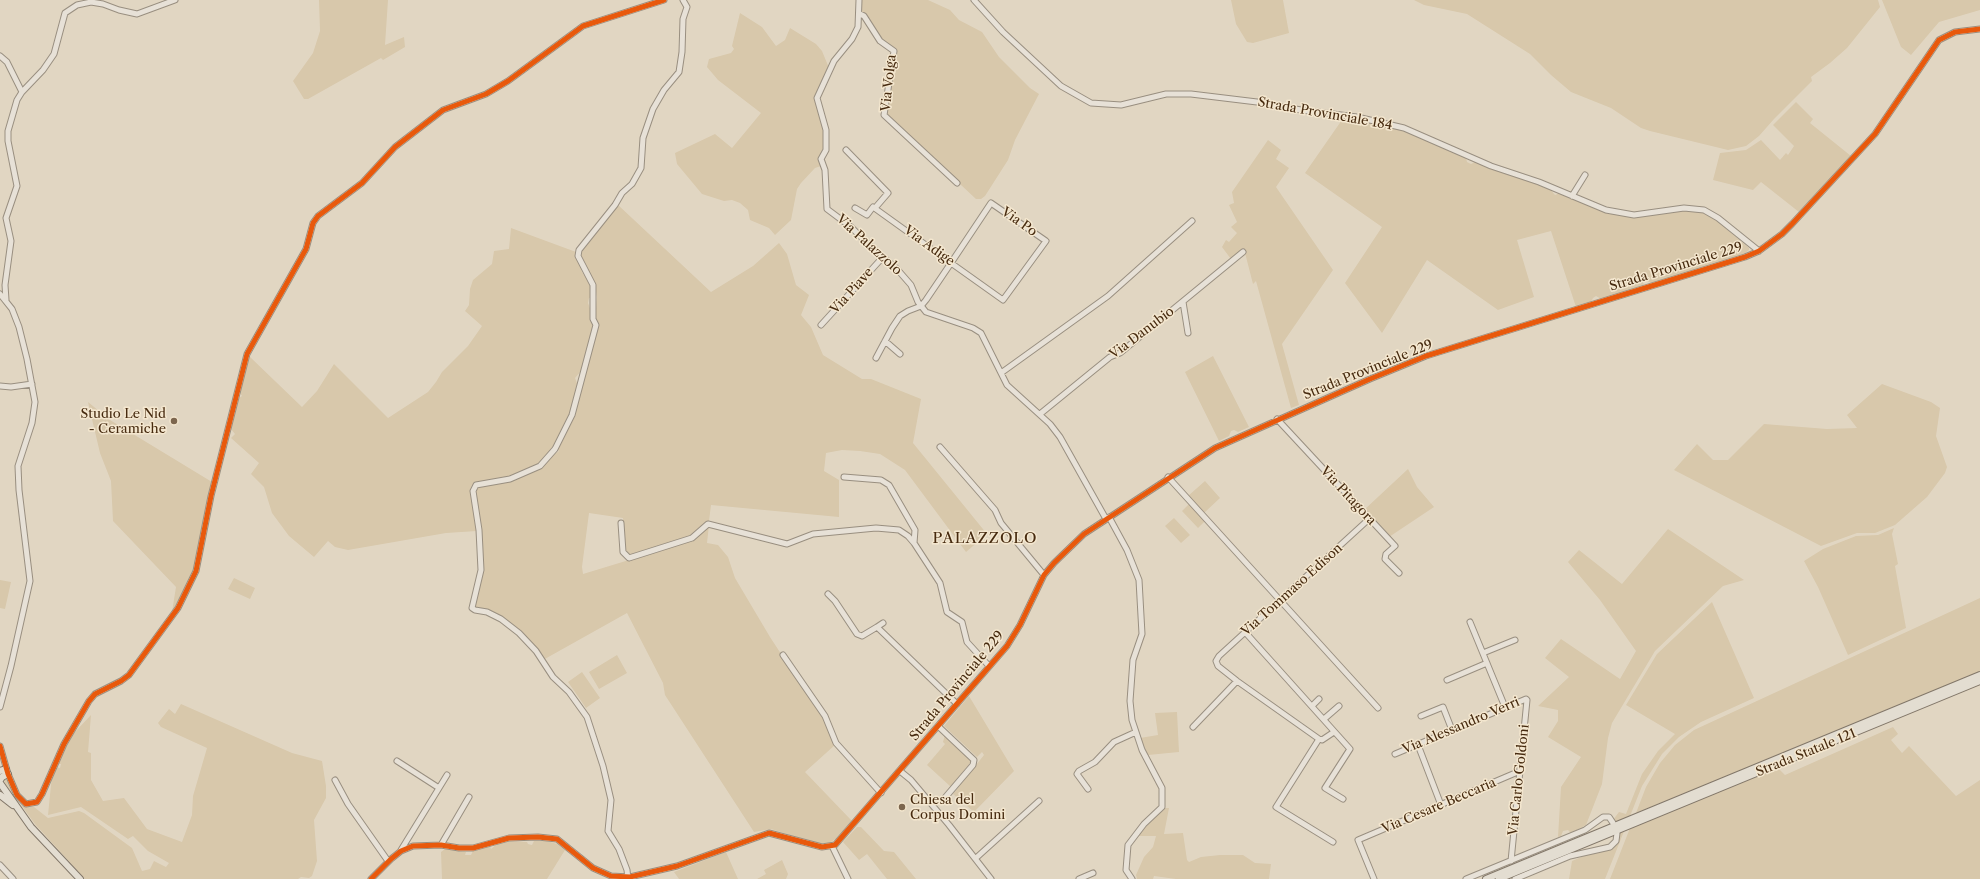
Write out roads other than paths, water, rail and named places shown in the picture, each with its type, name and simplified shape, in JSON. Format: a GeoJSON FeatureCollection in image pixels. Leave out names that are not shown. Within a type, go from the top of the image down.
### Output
{"type":"FeatureCollection","features":[{"type":"Feature","properties":{"kind":"main road","name":"Strada Statale 121"},"geometry":{"type":"LineString","coordinates":[[1621,826],[1635,817],[1980,675]]}},
{"type":"Feature","properties":{"kind":"main road","name":"Strada Statale 121"},"geometry":{"type":"LineString","coordinates":[[1621,826],[1632,825],[1980,681]]}},
{"type":"Feature","properties":{"kind":"main road"},"geometry":{"type":"LineString","coordinates":[[5,772],[0,782],[22,814],[44,841],[80,879]]}},
{"type":"Feature","properties":{"kind":"main road"},"geometry":{"type":"LineString","coordinates":[[0,795],[22,814]]}},
{"type":"Feature","properties":{"kind":"main road"},"geometry":{"type":"LineString","coordinates":[[1486,879],[1621,826]]}},
{"type":"Feature","properties":{"kind":"main road"},"geometry":{"type":"LineString","coordinates":[[1499,879],[1621,826]]}},
{"type":"Feature","properties":{"kind":"street"},"geometry":{"type":"LineString","coordinates":[[6,300],[5,285],[11,241],[6,218],[17,186],[7,136],[15,106],[22,92],[50,61],[56,46],[63,18],[71,7],[83,3],[98,3],[137,14],[175,0]]}},
{"type":"Feature","properties":{"kind":"street"},"geometry":{"type":"LineString","coordinates":[[0,746],[5,772],[20,800],[30,804],[37,802],[64,744],[89,701],[95,694],[121,681],[128,675],[178,608],[196,570],[212,496],[247,354],[306,249],[315,220],[326,209],[346,196],[368,178],[395,147],[444,110],[486,94],[508,81],[583,26],[664,0]]}},
{"type":"Feature","properties":{"kind":"street"},"geometry":{"type":"LineString","coordinates":[[628,878],[627,870],[619,849],[608,831],[612,800],[590,723],[584,711],[569,692],[553,677],[536,651],[519,633],[501,619],[486,612],[472,608],[481,570],[479,530],[473,490],[476,486],[510,478],[540,466],[553,452],[572,415],[596,325],[593,319],[593,285],[578,256],[578,250],[616,205],[622,193],[632,184],[641,168],[643,138],[653,109],[664,90],[679,72],[682,52],[683,19],[687,7],[683,0]]}},
{"type":"Feature","properties":{"kind":"street","name":"Via Palazzolo"},"geometry":{"type":"LineString","coordinates":[[859,0],[860,14],[858,27],[852,39],[834,61],[817,98],[826,130],[826,150],[821,162],[825,170],[828,211],[835,214],[851,227],[907,279],[921,306]]}},
{"type":"Feature","properties":{"kind":"street","name":"Strada Provinciale 184"},"geometry":{"type":"LineString","coordinates":[[974,0],[1003,32],[1061,86],[1091,103],[1121,105],[1166,94],[1190,94],[1257,102],[1301,110],[1357,117],[1404,128],[1491,166],[1538,182],[1606,210],[1634,215],[1684,208],[1704,210],[1718,218],[1759,252]]}},
{"type":"Feature","properties":{"kind":"street","name":"Via Volga"},"geometry":{"type":"LineString","coordinates":[[860,14],[864,16],[880,41],[894,51],[884,115],[957,182]]}},
{"type":"Feature","properties":{"kind":"street","name":"Strada Provinciale 229"},"geometry":{"type":"LineString","coordinates":[[832,846],[839,841],[900,771],[1013,636],[1044,575],[1078,540],[1108,518],[1168,477],[1215,448],[1277,419],[1426,356],[1759,252],[1792,224],[1875,134],[1939,40],[1955,32],[1980,29]]}},
{"type":"Feature","properties":{"kind":"street"},"geometry":{"type":"LineString","coordinates":[[0,56],[7,62],[22,92]]}},
{"type":"Feature","properties":{"kind":"street"},"geometry":{"type":"LineString","coordinates":[[846,150],[888,193],[867,215],[855,208]]}},
{"type":"Feature","properties":{"kind":"street"},"geometry":{"type":"LineString","coordinates":[[1572,196],[1585,175]]}},
{"type":"Feature","properties":{"kind":"street","name":"Via Po"},"geometry":{"type":"LineString","coordinates":[[951,263],[991,202],[1046,241],[1003,300]]}},
{"type":"Feature","properties":{"kind":"street","name":"Via Adige"},"geometry":{"type":"LineString","coordinates":[[875,208],[1003,300]]}},
{"type":"Feature","properties":{"kind":"street"},"geometry":{"type":"LineString","coordinates":[[1001,373],[1108,296],[1192,221]]}},
{"type":"Feature","properties":{"kind":"street","name":"Via Danubio"},"geometry":{"type":"LineString","coordinates":[[1040,414],[1110,357],[1120,353],[1243,252]]}},
{"type":"Feature","properties":{"kind":"street","name":"Via Piave"},"geometry":{"type":"LineString","coordinates":[[821,325],[883,257]]}},
{"type":"Feature","properties":{"kind":"street"},"geometry":{"type":"LineString","coordinates":[[876,358],[900,316],[921,306],[951,263]]}},
{"type":"Feature","properties":{"kind":"street"},"geometry":{"type":"LineString","coordinates":[[0,294],[6,300],[16,318],[19,327],[32,384],[34,410],[18,466],[19,490],[30,581],[10,674],[0,707]]}},
{"type":"Feature","properties":{"kind":"street"},"geometry":{"type":"LineString","coordinates":[[1182,302],[1188,333]]}},
{"type":"Feature","properties":{"kind":"street"},"geometry":{"type":"LineString","coordinates":[[921,306],[930,314],[973,328],[981,333],[1010,390],[1040,414],[1050,424],[1060,438],[1127,550],[1139,580],[1142,634],[1133,660],[1130,700],[1132,720],[1142,750],[1160,784],[1163,803],[1160,809],[1144,824],[1128,845],[1126,870],[1132,879]]}},
{"type":"Feature","properties":{"kind":"street"},"geometry":{"type":"LineString","coordinates":[[885,341],[900,354]]}},
{"type":"Feature","properties":{"kind":"street"},"geometry":{"type":"LineString","coordinates":[[0,386],[11,387],[32,384]]}},
{"type":"Feature","properties":{"kind":"street","name":"Via Pitagora"},"geometry":{"type":"LineString","coordinates":[[1277,419],[1395,546],[1386,554],[1385,559],[1399,573]]}},
{"type":"Feature","properties":{"kind":"street"},"geometry":{"type":"LineString","coordinates":[[940,447],[995,510],[1001,523],[1044,575]]}},
{"type":"Feature","properties":{"kind":"street"},"geometry":{"type":"LineString","coordinates":[[844,477],[881,480],[886,483],[915,530],[914,543]]}},
{"type":"Feature","properties":{"kind":"street"},"geometry":{"type":"LineString","coordinates":[[1168,477],[1378,708]]}},
{"type":"Feature","properties":{"kind":"street","name":"Via Tommaso Edison"},"geometry":{"type":"LineString","coordinates":[[1237,681],[1218,666],[1216,661],[1369,519]]}},
{"type":"Feature","properties":{"kind":"street"},"geometry":{"type":"LineString","coordinates":[[621,523],[623,552],[629,558],[692,538],[708,524],[787,544],[812,534],[876,528],[900,530],[914,543],[940,583],[947,612],[962,622],[967,642],[989,666]]}},
{"type":"Feature","properties":{"kind":"street"},"geometry":{"type":"LineString","coordinates":[[828,594],[859,636],[862,636],[877,628],[883,623]]}},
{"type":"Feature","properties":{"kind":"street"},"geometry":{"type":"LineString","coordinates":[[1470,622],[1505,707]]}},
{"type":"Feature","properties":{"kind":"street"},"geometry":{"type":"LineString","coordinates":[[877,628],[957,704]]}},
{"type":"Feature","properties":{"kind":"street"},"geometry":{"type":"LineString","coordinates":[[1246,632],[1350,749],[1325,788],[1343,799]]}},
{"type":"Feature","properties":{"kind":"street"},"geometry":{"type":"LineString","coordinates":[[1483,653],[1515,640]]}},
{"type":"Feature","properties":{"kind":"street"},"geometry":{"type":"LineString","coordinates":[[783,655],[825,716],[836,743],[881,793]]}},
{"type":"Feature","properties":{"kind":"street"},"geometry":{"type":"LineString","coordinates":[[1447,680],[1487,663]]}},
{"type":"Feature","properties":{"kind":"street"},"geometry":{"type":"LineString","coordinates":[[1193,727],[1237,681],[1319,739],[1322,740],[1334,732]]}},
{"type":"Feature","properties":{"kind":"street"},"geometry":{"type":"LineString","coordinates":[[1312,706],[1319,699]]}},
{"type":"Feature","properties":{"kind":"street","name":"Via Alessandro Verri"},"geometry":{"type":"LineString","coordinates":[[1395,754],[1505,707],[1526,699],[1527,700]]}},
{"type":"Feature","properties":{"kind":"street","name":"Via Carlo Goldoni"},"geometry":{"type":"LineString","coordinates":[[1511,861],[1527,700]]}},
{"type":"Feature","properties":{"kind":"street"},"geometry":{"type":"LineString","coordinates":[[1324,719],[1339,706]]}},
{"type":"Feature","properties":{"kind":"street"},"geometry":{"type":"LineString","coordinates":[[1421,716],[1443,707],[1452,730]]}},
{"type":"Feature","properties":{"kind":"street"},"geometry":{"type":"LineString","coordinates":[[938,726],[974,760],[973,765],[943,800]]}},
{"type":"Feature","properties":{"kind":"street"},"geometry":{"type":"LineString","coordinates":[[1088,789],[1077,774],[1079,771],[1095,762],[1114,742],[1136,732]]}},
{"type":"Feature","properties":{"kind":"street"},"geometry":{"type":"LineString","coordinates":[[1319,739],[1276,807],[1333,842]]}},
{"type":"Feature","properties":{"kind":"street"},"geometry":{"type":"LineString","coordinates":[[1418,744],[1441,804]]}},
{"type":"Feature","properties":{"kind":"street"},"geometry":{"type":"LineString","coordinates":[[397,762],[439,788]]}},
{"type":"Feature","properties":{"kind":"street"},"geometry":{"type":"LineString","coordinates":[[900,771],[911,780],[976,858],[991,879]]}},
{"type":"Feature","properties":{"kind":"street","name":"Via Cesare Beccaria"},"geometry":{"type":"LineString","coordinates":[[1374,879],[1358,840],[1520,771]]}},
{"type":"Feature","properties":{"kind":"street"},"geometry":{"type":"LineString","coordinates":[[401,851],[447,775]]}},
{"type":"Feature","properties":{"kind":"street"},"geometry":{"type":"LineString","coordinates":[[335,780],[348,804],[388,861]]}},
{"type":"Feature","properties":{"kind":"street"},"geometry":{"type":"LineString","coordinates":[[441,845],[469,797]]}},
{"type":"Feature","properties":{"kind":"street"},"geometry":{"type":"LineString","coordinates":[[976,858],[1039,802]]}},
{"type":"Feature","properties":{"kind":"street"},"geometry":{"type":"LineString","coordinates":[[1466,879],[1585,830],[1603,817],[1610,817],[1613,823]]}},
{"type":"Feature","properties":{"kind":"street"},"geometry":{"type":"LineString","coordinates":[[371,879],[388,861],[401,851],[413,846],[441,845],[466,848],[503,838],[553,838],[561,841],[593,868],[611,876],[628,878],[654,873],[677,866],[769,833],[776,833],[815,845],[832,846],[848,879]]}},
{"type":"Feature","properties":{"kind":"street"},"geometry":{"type":"LineString","coordinates":[[1516,879],[1570,856],[1610,847],[1616,841],[1617,833]]}},
{"type":"Feature","properties":{"kind":"street"},"geometry":{"type":"LineString","coordinates":[[0,865],[13,879]]}},
{"type":"Feature","properties":{"kind":"street"},"geometry":{"type":"LineString","coordinates":[[1079,879],[1093,873]]}},
{"type":"Feature","properties":{"kind":"place","name":"Studio Le Nid - Ceramiche"},"geometry":{"type":"Point","coordinates":[174,421]}},
{"type":"Feature","properties":{"kind":"place","name":"Chiesa del Corpus Domini"},"geometry":{"type":"Point","coordinates":[902,807]}},
{"type":"Feature","properties":{"kind":"district","name":"PALAZZOLO"},"geometry":{"type":"Point","coordinates":[985,539]}}]}
